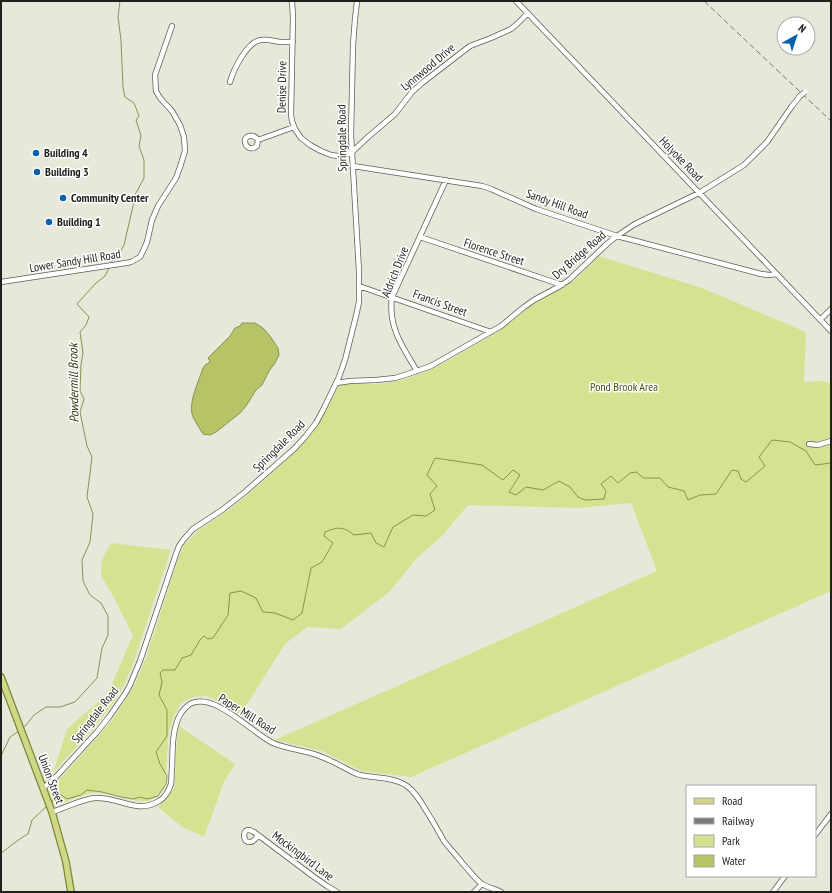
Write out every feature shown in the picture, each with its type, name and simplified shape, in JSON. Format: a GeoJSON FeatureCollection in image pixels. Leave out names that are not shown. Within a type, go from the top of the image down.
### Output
{"type":"FeatureCollection","features":[{"type":"Feature","properties":{"kind":"main road","name":"Union Street"},"geometry":{"type":"LineString","coordinates":[[1,676],[52,812],[64,855],[72,892]]}},
{"type":"Feature","properties":{"kind":"street","name":"Denise Drive"},"geometry":{"type":"LineString","coordinates":[[292,1],[293,42],[291,115],[294,127],[306,143],[321,151],[338,156],[352,152]]}},
{"type":"Feature","properties":{"kind":"street","name":"Springdale Road"},"geometry":{"type":"LineString","coordinates":[[43,788],[97,732],[112,714],[128,690],[140,661],[176,554],[184,539],[197,526],[222,510],[245,492],[306,437],[316,422],[336,383],[345,360],[359,302],[360,271],[351,135],[353,45],[357,1]]}},
{"type":"Feature","properties":{"kind":"street","name":"Holyoke Road"},"geometry":{"type":"LineString","coordinates":[[516,1],[831,331]]}},
{"type":"Feature","properties":{"kind":"street","name":"Lynnwood Drive"},"geometry":{"type":"LineString","coordinates":[[352,152],[395,114],[410,94],[422,83],[470,46],[511,29],[528,13]]}},
{"type":"Feature","properties":{"kind":"street","name":"Lower Sandy Hill Road"},"geometry":{"type":"LineString","coordinates":[[1,282],[126,263],[140,257],[147,242],[152,220],[158,206],[176,178],[185,150],[184,137],[180,125],[172,111],[160,98],[156,91],[155,75],[172,26]]}},
{"type":"Feature","properties":{"kind":"street"},"geometry":{"type":"LineString","coordinates":[[230,82],[240,59],[253,43],[262,40],[293,42]]}},
{"type":"Feature","properties":{"kind":"street","name":"Dry Bridge Road"},"geometry":{"type":"LineString","coordinates":[[336,383],[350,380],[395,378],[417,371],[431,366],[501,326],[534,300],[562,285],[608,242],[635,224],[699,193],[747,163],[771,137],[792,106],[805,92]]}},
{"type":"Feature","properties":{"kind":"street"},"geometry":{"type":"LineString","coordinates":[[258,140],[294,127]]}},
{"type":"Feature","properties":{"kind":"street","name":"Sandy Hill Road"},"geometry":{"type":"LineString","coordinates":[[353,166],[482,186],[536,209],[617,236],[761,274],[776,274]]}},
{"type":"Feature","properties":{"kind":"street","name":"Aldrich Drive"},"geometry":{"type":"LineString","coordinates":[[417,371],[405,352],[395,329],[392,316],[392,297],[446,180]]}},
{"type":"Feature","properties":{"kind":"street","name":"Florence Street"},"geometry":{"type":"LineString","coordinates":[[420,237],[562,285]]}},
{"type":"Feature","properties":{"kind":"street","name":"Francis Street"},"geometry":{"type":"LineString","coordinates":[[359,286],[491,332]]}},
{"type":"Feature","properties":{"kind":"street"},"geometry":{"type":"LineString","coordinates":[[820,320],[831,309]]}},
{"type":"Feature","properties":{"kind":"street"},"geometry":{"type":"LineString","coordinates":[[809,444],[818,445],[831,441]]}},
{"type":"Feature","properties":{"kind":"street","name":"Paper Mill Road"},"geometry":{"type":"LineString","coordinates":[[52,812],[96,798],[108,799],[139,807],[150,806],[161,800],[168,792],[171,783],[173,740],[178,718],[184,709],[191,704],[198,701],[207,702],[214,704],[234,716],[256,733],[273,743],[315,754],[360,775],[396,781],[406,785],[418,798],[444,841],[472,874],[482,884],[501,892]]}},
{"type":"Feature","properties":{"kind":"street"},"geometry":{"type":"LineString","coordinates":[[816,834],[831,814]]}},
{"type":"Feature","properties":{"kind":"street","name":"Mockingbird Lane"},"geometry":{"type":"LineString","coordinates":[[258,835],[319,881],[337,892]]}},
{"type":"Feature","properties":{"kind":"street"},"geometry":{"type":"LineString","coordinates":[[773,892],[784,877]]}},
{"type":"Feature","properties":{"kind":"street"},"geometry":{"type":"LineString","coordinates":[[474,892],[482,884]]}},
{"type":"Feature","properties":{"kind":"green space","name":"Pond Brook Area"},"geometry":{"type":"Polygon","coordinates":[[[599,256],[702,288],[806,332],[804,382],[822,381],[831,383],[831,591],[411,777],[361,771],[322,751],[275,740],[657,571],[631,503],[578,508],[468,505],[442,536],[417,558],[389,592],[341,629],[307,627],[285,644],[240,715],[228,706],[206,696],[193,697],[181,703],[174,716],[169,731],[165,784],[157,796],[148,801],[139,801],[112,794],[95,793],[79,796],[55,806],[49,791],[110,723],[135,684],[146,658],[179,556],[184,545],[199,530],[245,497],[280,466],[309,437],[323,416],[340,384],[377,384],[394,382],[435,368],[496,333],[529,307],[574,281],[599,256]]]}},
{"type":"Feature","properties":{"kind":"green space"},"geometry":{"type":"Polygon","coordinates":[[[111,543],[171,550],[132,667],[122,688],[101,719],[53,773],[67,729],[108,693],[133,635],[101,576],[102,560],[111,543]]]}},
{"type":"Feature","properties":{"kind":"green space"},"geometry":{"type":"Polygon","coordinates":[[[179,726],[235,764],[224,782],[204,837],[182,827],[158,807],[167,799],[174,788],[179,726]]]}},
{"type":"Feature","properties":{"kind":"water"},"geometry":{"type":"Polygon","coordinates":[[[242,323],[255,323],[263,328],[278,348],[279,355],[262,385],[256,390],[240,413],[216,432],[210,435],[203,434],[195,422],[191,409],[197,385],[203,368],[210,361],[208,358],[230,336],[235,328],[240,326],[242,323]]]}},
{"type":"Feature","properties":{"kind":"waterway","name":"Powdermill Brook"},"geometry":{"type":"LineString","coordinates":[[111,263],[119,254],[124,245],[136,193],[144,178],[144,160],[139,146],[141,136],[136,120],[139,116],[134,103],[125,97],[123,88],[121,40],[118,17],[120,1]]}},
{"type":"Feature","properties":{"kind":"waterway","name":"Powdermill Brook"},"geometry":{"type":"LineString","coordinates":[[23,728],[34,715],[46,707],[60,707],[75,702],[97,678],[102,648],[108,635],[108,616],[101,603],[90,595],[83,581],[82,560],[90,542],[93,514],[87,497],[92,457],[87,446],[80,412],[84,399],[80,391],[83,353],[80,332],[86,325],[89,317],[77,304],[96,283],[105,276],[109,268]]}},
{"type":"Feature","properties":{"kind":"waterway"},"geometry":{"type":"LineString","coordinates":[[51,803],[56,795],[60,794],[67,799],[81,795],[87,790],[133,799],[140,797],[147,799],[158,796],[166,784],[167,776],[160,764],[156,752],[167,736],[167,710],[159,695],[162,682],[160,673],[163,670],[175,670],[182,658],[191,655],[204,636],[208,639],[213,638],[228,615],[230,593],[241,591],[256,598],[263,612],[275,613],[293,620],[302,613],[311,568],[322,562],[333,543],[324,536],[325,532],[340,528],[347,530],[354,535],[371,533],[376,543],[384,547],[393,527],[413,515],[426,516],[435,510],[430,494],[437,486],[427,475],[435,458],[482,465],[503,480],[513,470],[520,475],[509,492],[516,495],[526,487],[543,490],[559,481],[570,487],[578,497],[585,500],[604,499],[606,491],[601,484],[611,476],[618,483],[630,473],[636,472],[644,478],[660,478],[668,487],[684,491],[688,500],[700,495],[716,494],[732,470],[738,471],[741,479],[746,482],[765,466],[759,457],[772,440],[790,442],[806,451],[815,465],[831,463]]}},
{"type":"Feature","properties":{"kind":"waterway","name":"Powdermill Brook"},"geometry":{"type":"LineString","coordinates":[[1,756],[10,737],[19,731]]}},
{"type":"Feature","properties":{"kind":"waterway"},"geometry":{"type":"LineString","coordinates":[[1,853],[28,834],[32,820],[47,806]]}},
{"type":"Feature","properties":{"kind":"railway"},"geometry":{"type":"LineString","coordinates":[[704,1],[831,121]]}},
{"type":"Feature","properties":{"kind":"place","name":"Building 4"},"geometry":{"type":"Point","coordinates":[36,153]}},
{"type":"Feature","properties":{"kind":"place","name":"Building 3"},"geometry":{"type":"Point","coordinates":[37,172]}},
{"type":"Feature","properties":{"kind":"place","name":"Community Center"},"geometry":{"type":"Point","coordinates":[63,198]}},
{"type":"Feature","properties":{"kind":"place","name":"Building 1"},"geometry":{"type":"Point","coordinates":[49,222]}}]}
